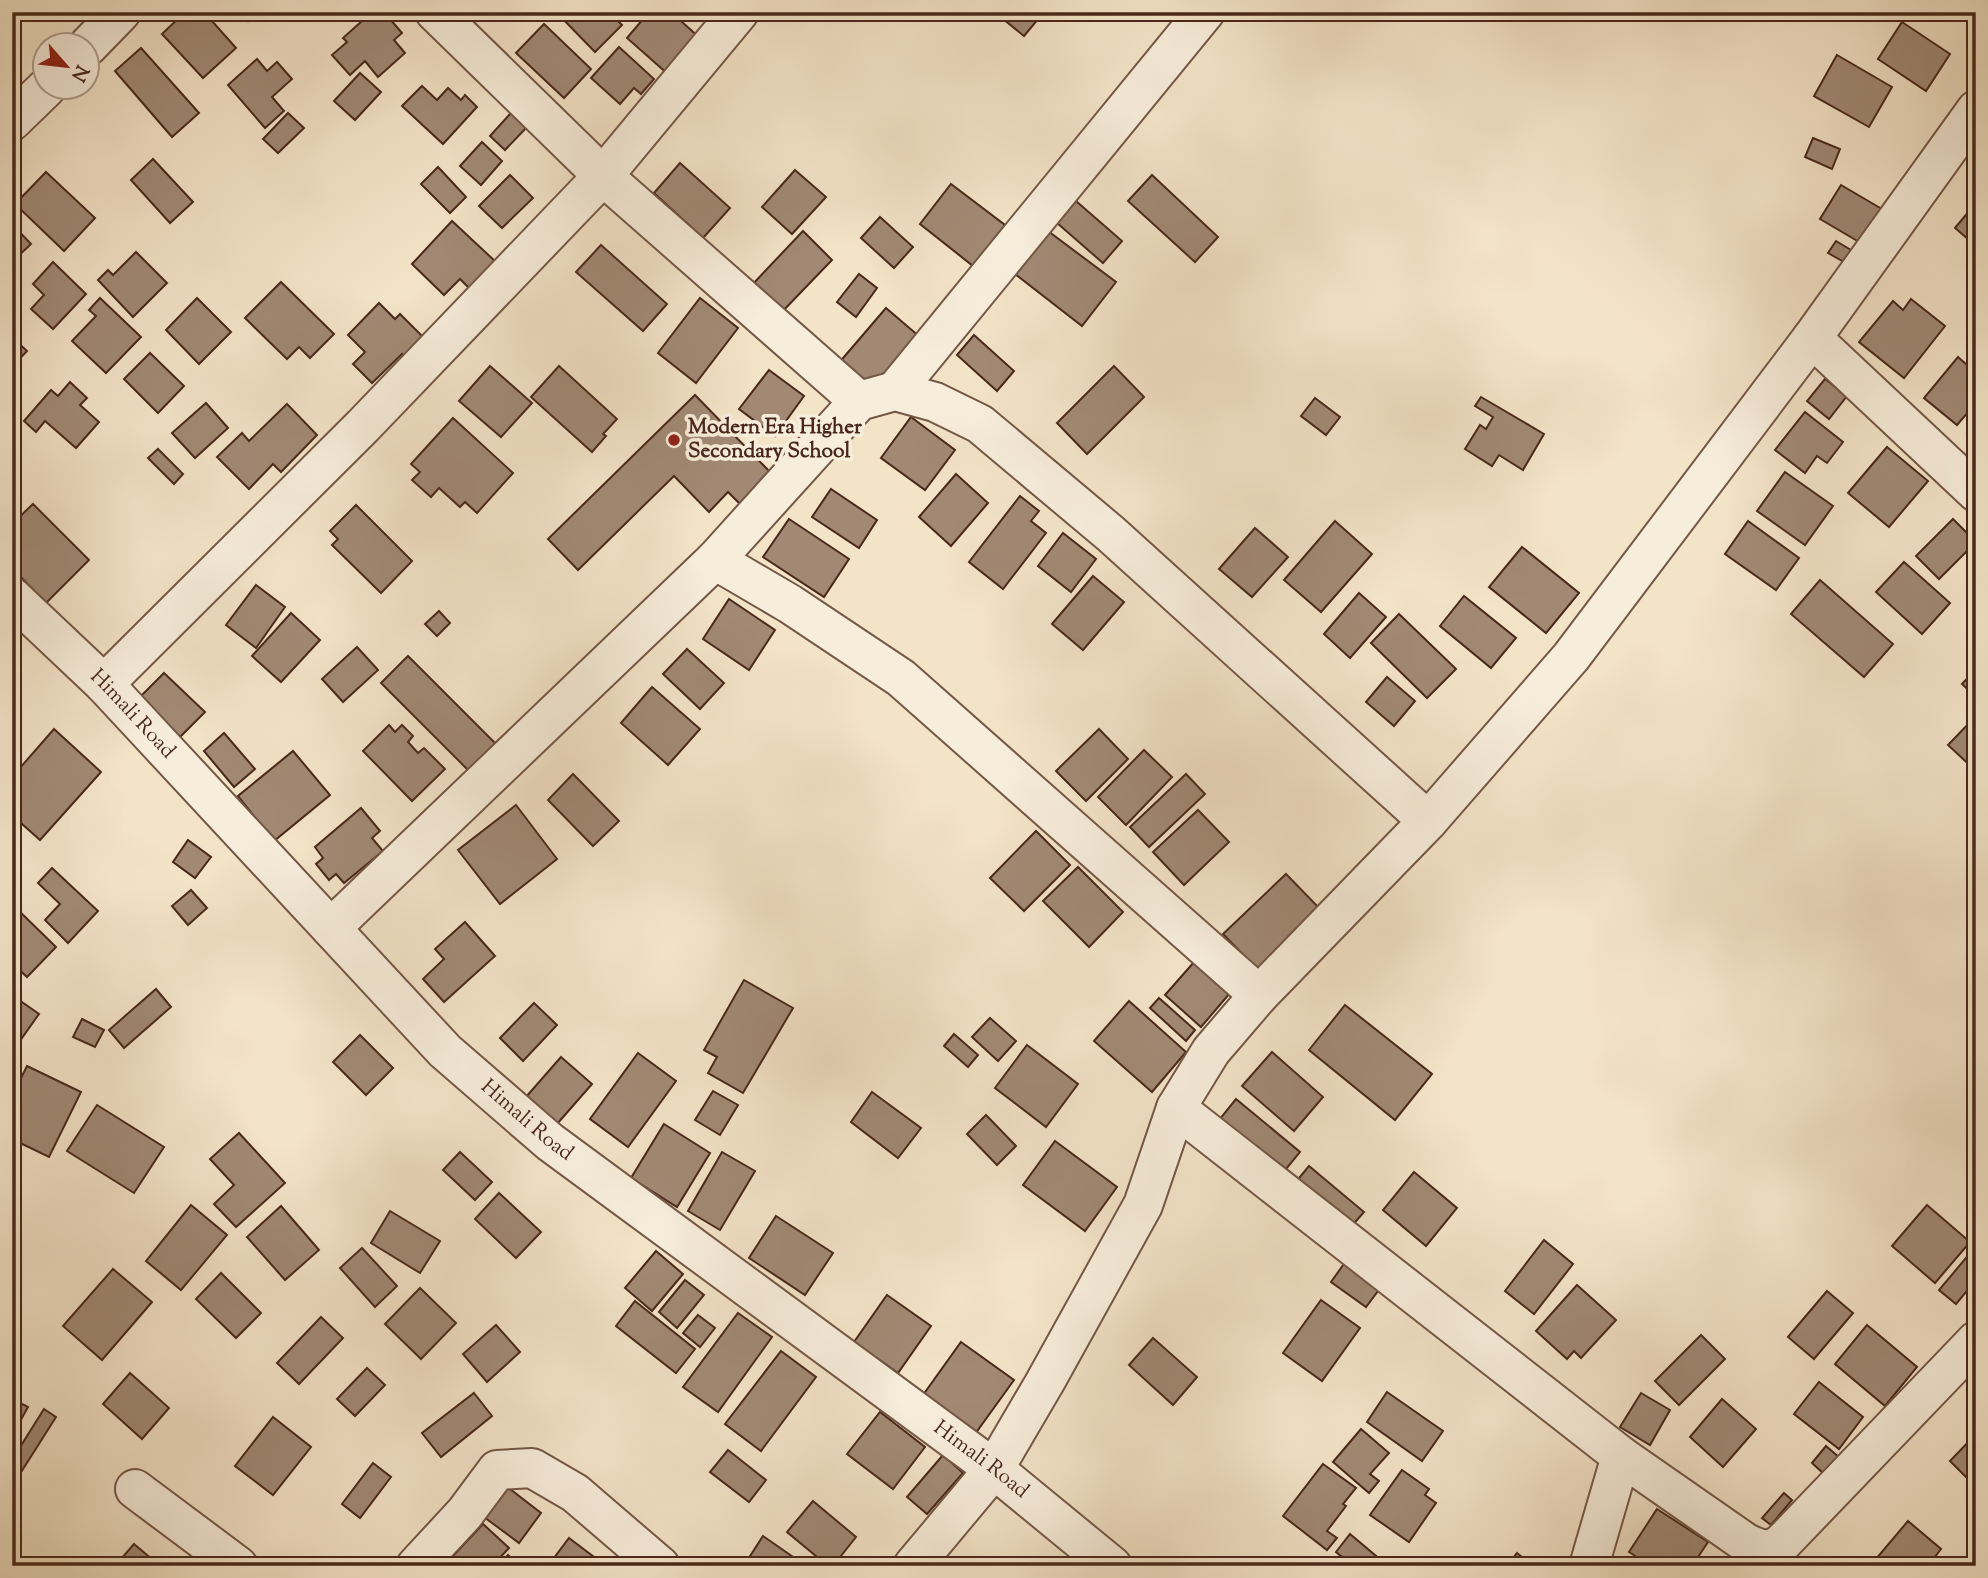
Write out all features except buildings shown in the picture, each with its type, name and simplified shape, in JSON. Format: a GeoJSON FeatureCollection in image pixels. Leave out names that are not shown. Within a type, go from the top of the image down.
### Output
{"type":"FeatureCollection","features":[{"type":"Feature","properties":{"kind":"street"},"geometry":{"type":"LineString","coordinates":[[102,32],[121,12]]}},
{"type":"Feature","properties":{"kind":"street"},"geometry":{"type":"LineString","coordinates":[[435,12],[603,176],[877,396],[935,402],[980,424],[1111,534],[1428,821]]}},
{"type":"Feature","properties":{"kind":"street"},"geometry":{"type":"LineString","coordinates":[[104,684],[363,426],[603,176],[738,12]]}},
{"type":"Feature","properties":{"kind":"street"},"geometry":{"type":"LineString","coordinates":[[331,928],[715,560],[877,396],[1205,12]]}},
{"type":"Feature","properties":{"kind":"street"},"geometry":{"type":"LineString","coordinates":[[12,121],[32,102]]}},
{"type":"Feature","properties":{"kind":"street"},"geometry":{"type":"LineString","coordinates":[[913,1566],[995,1469],[1143,1205],[1176,1108],[1211,1051],[1259,995],[1428,821],[1571,657],[1812,338],[1976,110]]}},
{"type":"Feature","properties":{"kind":"street"},"geometry":{"type":"LineString","coordinates":[[1812,338],[1976,492]]}},
{"type":"Feature","properties":{"kind":"street"},"geometry":{"type":"LineString","coordinates":[[715,560],[790,604],[901,677],[1259,995]]}},
{"type":"Feature","properties":{"kind":"street","name":"Himali Road"},"geometry":{"type":"LineString","coordinates":[[12,597],[104,684],[444,1051],[550,1142],[995,1469],[1112,1566]]}},
{"type":"Feature","properties":{"kind":"street"},"geometry":{"type":"LineString","coordinates":[[1176,1108],[1621,1456],[1760,1550],[1775,1549],[1976,1341]]}},
{"type":"Feature","properties":{"kind":"street"},"geometry":{"type":"LineString","coordinates":[[1589,1566],[1621,1456]]}},
{"type":"Feature","properties":{"kind":"street"},"geometry":{"type":"LineString","coordinates":[[416,1566],[465,1513],[497,1470],[532,1468],[575,1493],[660,1566]]}},
{"type":"Feature","properties":{"kind":"street"},"geometry":{"type":"LineString","coordinates":[[135,1489],[238,1566]]}},
{"type":"Feature","properties":{"kind":"place","name":"Modern Era Higher Secondary School"},"geometry":{"type":"Point","coordinates":[674,440]}}]}
